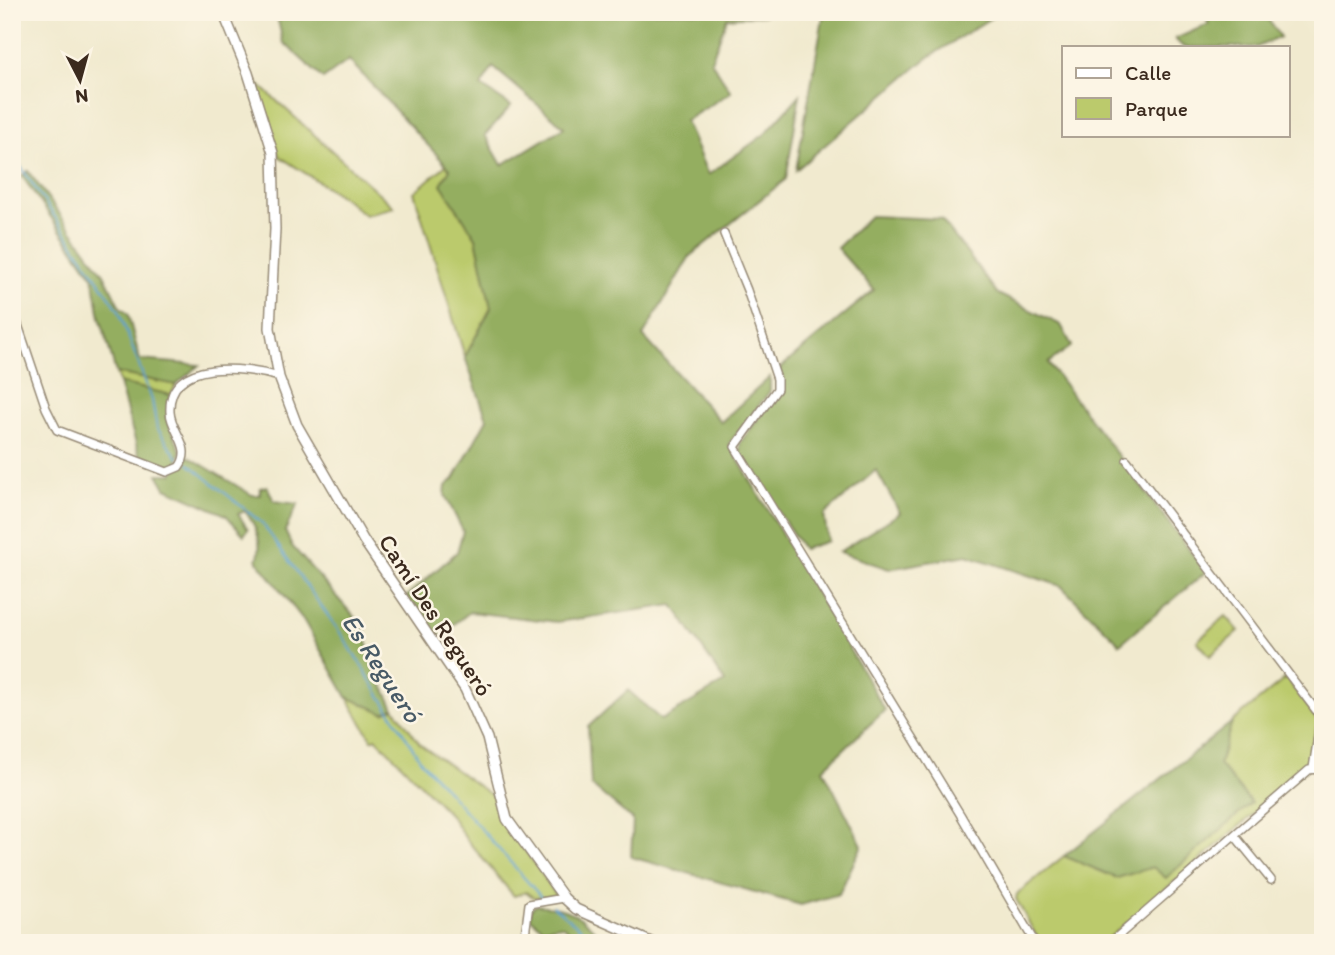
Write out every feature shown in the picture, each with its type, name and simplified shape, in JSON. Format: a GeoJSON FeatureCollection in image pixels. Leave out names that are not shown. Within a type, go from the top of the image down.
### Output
{"type":"FeatureCollection","features":[{"type":"Feature","properties":{"kind":"street","name":"Camí Des Regueró"},"geometry":{"type":"LineString","coordinates":[[223,12],[248,73],[273,153],[275,229],[270,328],[279,377],[297,425],[364,541],[466,689],[487,738],[507,819],[564,898],[587,916],[653,943]]}},
{"type":"Feature","properties":{"kind":"street"},"geometry":{"type":"LineString","coordinates":[[724,234],[747,290],[777,379],[777,389],[735,447],[960,814],[1035,943]]}},
{"type":"Feature","properties":{"kind":"street"},"geometry":{"type":"LineString","coordinates":[[12,307],[46,408],[57,430],[167,471],[179,467],[184,457],[184,448],[170,411],[176,390],[186,377],[208,369],[279,377]]}},
{"type":"Feature","properties":{"kind":"street"},"geometry":{"type":"LineString","coordinates":[[1110,943],[1313,768],[1321,717],[1127,460]]}},
{"type":"Feature","properties":{"kind":"street"},"geometry":{"type":"LineString","coordinates":[[1313,768],[1323,777]]}},
{"type":"Feature","properties":{"kind":"street"},"geometry":{"type":"LineString","coordinates":[[1235,836],[1271,880]]}},
{"type":"Feature","properties":{"kind":"street"},"geometry":{"type":"LineString","coordinates":[[524,943],[529,904],[564,898]]}},
{"type":"Feature","properties":{"kind":"green space"},"geometry":{"type":"Polygon","coordinates":[[[276,12],[766,12],[765,15],[727,18],[711,61],[731,92],[685,121],[708,175],[765,134],[800,95],[786,179],[690,256],[643,336],[721,422],[770,377],[770,391],[729,444],[885,710],[823,769],[862,845],[839,894],[801,905],[631,857],[633,820],[591,785],[588,727],[628,690],[661,720],[725,682],[673,605],[557,622],[470,612],[437,637],[406,597],[457,552],[463,531],[445,495],[446,486],[454,479],[487,419],[465,357],[491,308],[476,238],[441,184],[450,169],[349,60],[323,79],[283,42],[276,12]],[[493,67],[481,86],[511,106],[485,135],[502,165],[564,127],[493,67]]]}},
{"type":"Feature","properties":{"kind":"green space"},"geometry":{"type":"Polygon","coordinates":[[[824,12],[1000,12],[926,59],[796,170],[824,12]]]}},
{"type":"Feature","properties":{"kind":"green space"},"geometry":{"type":"Polygon","coordinates":[[[1202,12],[1272,12],[1265,15],[1280,37],[1259,46],[1182,46],[1175,39],[1209,24],[1202,12]]]}},
{"type":"Feature","properties":{"kind":"green space"},"geometry":{"type":"Polygon","coordinates":[[[256,82],[394,207],[365,215],[279,156],[256,82]]]}},
{"type":"Feature","properties":{"kind":"green space"},"geometry":{"type":"Polygon","coordinates":[[[446,165],[450,169],[442,184],[476,238],[491,308],[465,357],[414,192],[446,165]]]}},
{"type":"Feature","properties":{"kind":"green space"},"geometry":{"type":"Polygon","coordinates":[[[28,171],[104,274],[120,307],[128,314],[140,360],[199,365],[176,385],[116,373],[100,317],[93,277],[22,176],[28,171]]]}},
{"type":"Feature","properties":{"kind":"green space"},"geometry":{"type":"Polygon","coordinates":[[[870,216],[941,219],[998,294],[1061,325],[1072,346],[1048,363],[1206,572],[1120,644],[1061,586],[967,555],[889,569],[839,552],[900,513],[876,470],[824,515],[828,541],[803,549],[740,454],[740,443],[781,388],[778,370],[874,290],[837,248],[870,216]]]}},
{"type":"Feature","properties":{"kind":"green space"},"geometry":{"type":"Polygon","coordinates":[[[116,373],[176,385],[171,395],[119,383],[116,373]]]}},
{"type":"Feature","properties":{"kind":"green space"},"geometry":{"type":"Polygon","coordinates":[[[119,383],[171,395],[167,419],[181,451],[177,465],[163,467],[140,458],[119,383]]]}},
{"type":"Feature","properties":{"kind":"green space"},"geometry":{"type":"Polygon","coordinates":[[[188,456],[252,495],[260,495],[260,488],[267,486],[274,501],[298,504],[285,531],[292,546],[364,628],[373,665],[394,708],[384,713],[347,697],[304,621],[257,560],[257,534],[245,511],[238,514],[248,529],[244,535],[226,515],[166,488],[158,474],[172,474],[188,456]]]}},
{"type":"Feature","properties":{"kind":"green space"},"geometry":{"type":"Polygon","coordinates":[[[1226,616],[1239,631],[1210,656],[1197,641],[1226,616]]]}},
{"type":"Feature","properties":{"kind":"green space"},"geometry":{"type":"Polygon","coordinates":[[[1286,678],[1318,721],[1306,769],[1103,943],[1040,943],[1016,899],[1017,894],[1064,856],[1117,878],[1153,867],[1166,878],[1219,764],[1232,722],[1286,678]]]}},
{"type":"Feature","properties":{"kind":"green space"},"geometry":{"type":"Polygon","coordinates":[[[347,697],[384,712],[394,708],[421,745],[494,797],[499,813],[557,896],[534,898],[526,892],[514,896],[466,839],[451,816],[376,738],[372,740],[347,697]]]}},
{"type":"Feature","properties":{"kind":"green space"},"geometry":{"type":"Polygon","coordinates":[[[1232,722],[1219,764],[1251,803],[1166,878],[1153,867],[1117,878],[1064,856],[1232,722]]]}},
{"type":"Feature","properties":{"kind":"green space"},"geometry":{"type":"Polygon","coordinates":[[[536,905],[559,908],[576,915],[607,943],[583,943],[562,925],[543,928],[530,918],[531,909],[536,905]]]}},
{"type":"Feature","properties":{"kind":"waterway","name":"Es Regueró"},"geometry":{"type":"LineString","coordinates":[[12,154],[118,309],[152,400],[157,428],[178,458]]}},
{"type":"Feature","properties":{"kind":"waterway","name":"Es Regueró"},"geometry":{"type":"LineString","coordinates":[[188,463],[262,523],[346,641],[421,761],[542,898]]}},
{"type":"Feature","properties":{"kind":"waterway","name":"Es Regueró"},"geometry":{"type":"LineString","coordinates":[[553,906],[598,943]]}}]}
